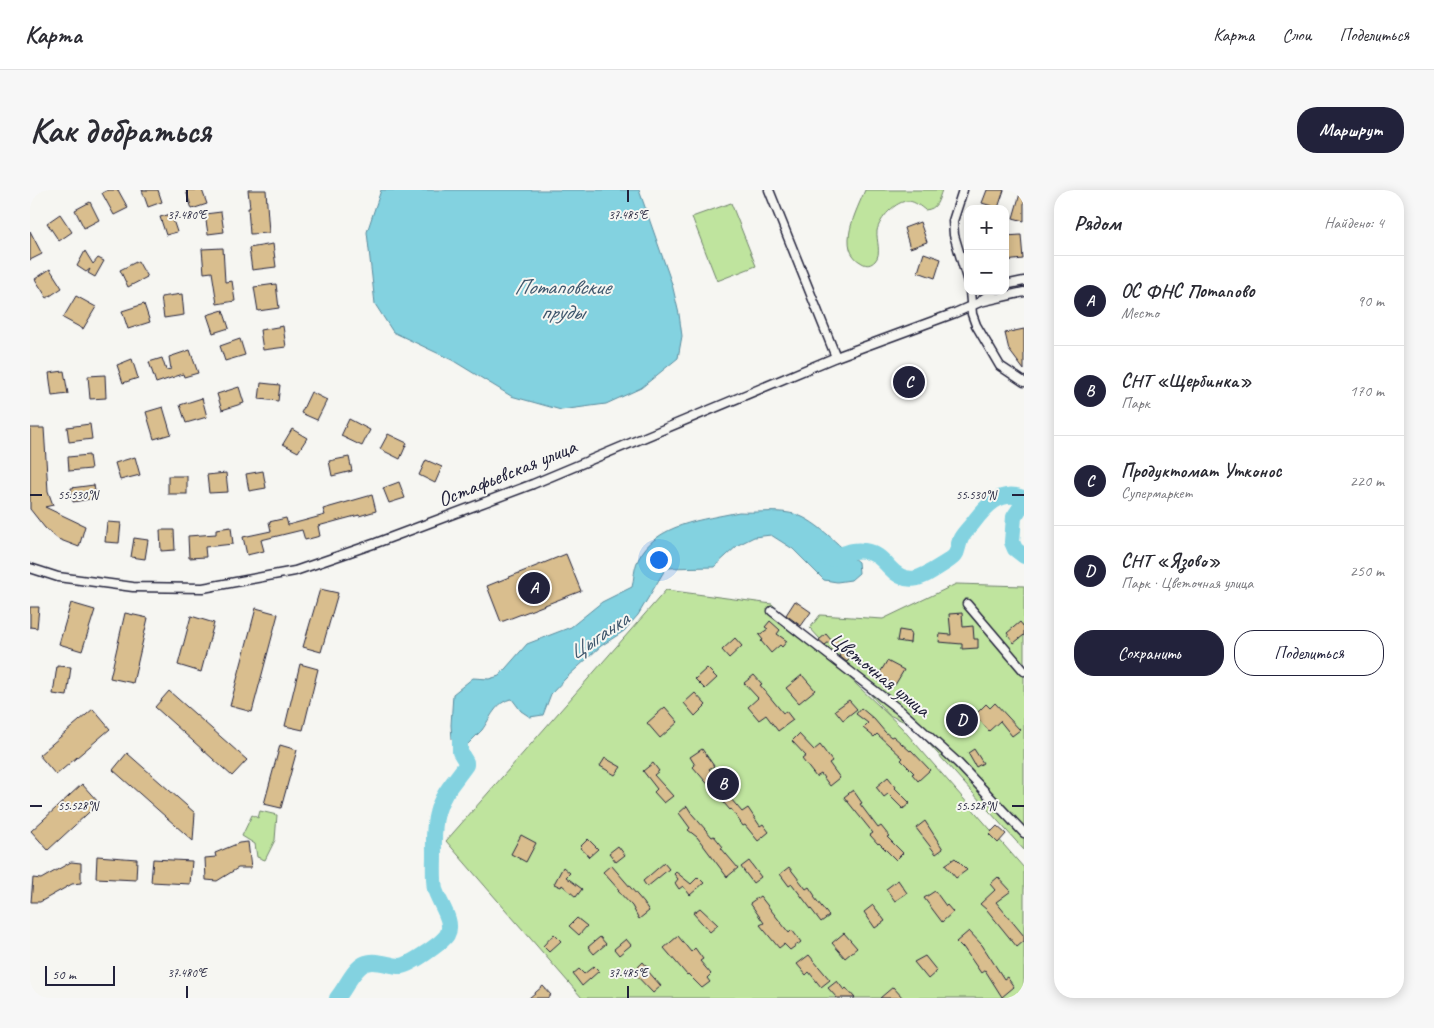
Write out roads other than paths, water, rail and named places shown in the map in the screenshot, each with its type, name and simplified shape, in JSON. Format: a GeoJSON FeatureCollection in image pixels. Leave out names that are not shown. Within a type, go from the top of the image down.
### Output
{"type":"FeatureCollection","features":[{"type":"Feature","properties":{"kind":"street"},"geometry":{"type":"LineString","coordinates":[[769,190],[836,357]]}},
{"type":"Feature","properties":{"kind":"street"},"geometry":{"type":"LineString","coordinates":[[963,190],[953,221],[954,235],[964,269]]}},
{"type":"Feature","properties":{"kind":"street"},"geometry":{"type":"LineString","coordinates":[[1009,284],[1024,281]]}},
{"type":"Feature","properties":{"kind":"street","name":"Остафьевская улица"},"geometry":{"type":"LineString","coordinates":[[30,568],[58,577],[133,587],[203,588],[295,571],[376,543],[533,484],[836,357],[980,302],[1024,292]]}},
{"type":"Feature","properties":{"kind":"street"},"geometry":{"type":"LineString","coordinates":[[970,295],[976,326],[1000,366],[1024,382]]}},
{"type":"Feature","properties":{"kind":"street","name":"Остафьевская улица"},"geometry":{"type":"LineString","coordinates":[[980,302],[989,295]]}},
{"type":"Feature","properties":{"kind":"street"},"geometry":{"type":"LineString","coordinates":[[967,604],[1024,670]]}},
{"type":"Feature","properties":{"kind":"street","name":"Цветочная улица"},"geometry":{"type":"LineString","coordinates":[[772,611],[902,712],[958,763],[1024,833]]}},
{"type":"Feature","properties":{"kind":"water","name":"Потаповские пруды"},"geometry":{"type":"Polygon","coordinates":[[[381,190],[639,190],[672,284],[679,314],[682,336],[678,358],[641,388],[606,404],[561,410],[511,396],[452,360],[393,332],[375,304],[367,232],[381,190]]]}},
{"type":"Feature","properties":{"kind":"water"},"geometry":{"type":"Polygon","coordinates":[[[739,512],[783,512],[798,515],[808,520],[826,533],[858,562],[859,573],[851,580],[837,582],[824,580],[793,549],[771,535],[754,537],[738,545],[714,567],[666,568],[638,615],[624,631],[601,646],[566,678],[551,694],[543,715],[530,717],[521,711],[512,699],[506,700],[498,707],[482,730],[467,745],[460,745],[452,739],[453,694],[473,678],[489,679],[499,676],[527,644],[571,627],[602,602],[632,587],[638,560],[656,538],[682,525],[739,512]]]}},
{"type":"Feature","properties":{"kind":"waterway","name":"Цыганка"},"geometry":{"type":"LineString","coordinates":[[827,559],[859,550],[878,556],[896,574],[910,579],[917,578],[953,557],[957,552],[962,536],[994,501],[1007,496],[1015,496],[1024,500]]}},
{"type":"Feature","properties":{"kind":"waterway","name":"Цыганка"},"geometry":{"type":"LineString","coordinates":[[1024,502],[1014,517],[1012,542],[1015,549],[1024,556]]}},
{"type":"Feature","properties":{"kind":"waterway","name":"Цыганка"},"geometry":{"type":"LineString","coordinates":[[337,998],[357,969],[366,963],[404,965],[425,954],[447,935],[449,930],[448,918],[434,885],[434,828],[442,799],[466,765],[460,752],[460,723]]}},
{"type":"Feature","properties":{"kind":"place","name":"Продуктомат Утконос"},"geometry":{"type":"Point","coordinates":[909,382]}},
{"type":"Feature","properties":{"kind":"place","name":"ОС ФНС Потапово"},"geometry":{"type":"Point","coordinates":[534,588]}},
{"type":"Feature","properties":{"kind":"place","name":"СНТ «Язово»"},"geometry":{"type":"Point","coordinates":[962,720]}},
{"type":"Feature","properties":{"kind":"place","name":"СНТ «Щербинка»"},"geometry":{"type":"Point","coordinates":[723,784]}}]}
